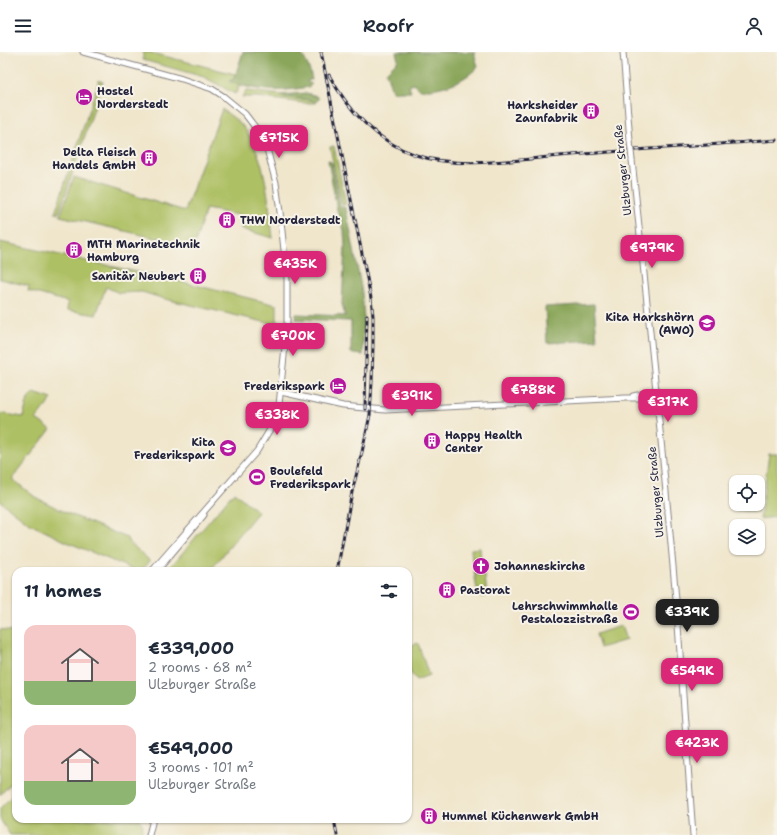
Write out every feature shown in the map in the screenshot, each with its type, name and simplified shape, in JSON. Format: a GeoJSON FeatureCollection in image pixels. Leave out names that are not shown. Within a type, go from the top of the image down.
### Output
{"type":"FeatureCollection","features":[{"type":"Feature","properties":{"kind":"street"},"geometry":{"type":"LineString","coordinates":[[83,52],[204,86],[223,96],[234,104],[245,114],[258,131],[268,149],[280,212],[285,252],[287,327],[281,392],[277,413],[267,436],[257,451],[155,567]]}},
{"type":"Feature","properties":{"kind":"street","name":"Ulzburger Straße"},"geometry":{"type":"LineString","coordinates":[[623,52],[630,141],[677,612],[693,835]]}},
{"type":"Feature","properties":{"kind":"street"},"geometry":{"type":"LineString","coordinates":[[626,398],[656,391]]}},
{"type":"Feature","properties":{"kind":"street"},"geometry":{"type":"LineString","coordinates":[[281,392],[343,406],[384,410],[626,398],[656,398]]}},
{"type":"Feature","properties":{"kind":"street"},"geometry":{"type":"LineString","coordinates":[[160,567],[198,523],[211,505]]}},
{"type":"Feature","properties":{"kind":"street"},"geometry":{"type":"LineString","coordinates":[[149,835],[152,823]]}},
{"type":"Feature","properties":{"kind":"green space"},"geometry":{"type":"Polygon","coordinates":[[[143,52],[235,74],[234,79],[230,81],[242,87],[239,86],[235,94],[204,77],[143,60],[143,52]]]}},
{"type":"Feature","properties":{"kind":"green space"},"geometry":{"type":"Polygon","coordinates":[[[243,52],[299,52],[306,61],[311,73],[312,80],[308,80],[308,83],[312,84],[309,87],[299,89],[268,90],[239,85],[229,81],[234,79],[243,52]]]}},
{"type":"Feature","properties":{"kind":"green space"},"geometry":{"type":"Polygon","coordinates":[[[396,52],[474,52],[478,67],[465,77],[451,84],[437,88],[420,90],[414,84],[409,86],[411,92],[392,92],[386,72],[398,60],[396,52]]]}},
{"type":"Feature","properties":{"kind":"green space"},"geometry":{"type":"Polygon","coordinates":[[[99,80],[103,82],[59,213],[55,213],[99,80]]]}},
{"type":"Feature","properties":{"kind":"green space"},"geometry":{"type":"Polygon","coordinates":[[[246,91],[312,100],[315,103],[242,97],[246,91]]]}},
{"type":"Feature","properties":{"kind":"green space"},"geometry":{"type":"Polygon","coordinates":[[[306,93],[317,96],[319,99],[315,103],[312,100],[282,97],[281,95],[306,93]]]}},
{"type":"Feature","properties":{"kind":"green space"},"geometry":{"type":"Polygon","coordinates":[[[222,109],[243,126],[258,154],[268,195],[273,238],[241,229],[243,216],[206,209],[194,247],[60,216],[74,177],[185,211],[222,109]]]}},
{"type":"Feature","properties":{"kind":"green space"},"geometry":{"type":"Polygon","coordinates":[[[334,146],[346,204],[342,205],[330,147],[334,146]]]}},
{"type":"Feature","properties":{"kind":"green space"},"geometry":{"type":"Polygon","coordinates":[[[328,160],[332,163],[340,206],[346,208],[362,292],[364,319],[363,355],[351,353],[351,321],[296,319],[296,314],[345,316],[342,304],[345,247],[344,230],[337,210],[328,160]]]}},
{"type":"Feature","properties":{"kind":"green space"},"geometry":{"type":"Polygon","coordinates":[[[0,242],[170,279],[277,305],[277,325],[165,299],[142,292],[119,293],[106,287],[96,315],[67,310],[68,302],[28,291],[29,286],[0,279],[0,242]]]}},
{"type":"Feature","properties":{"kind":"green space"},"geometry":{"type":"Polygon","coordinates":[[[594,304],[597,340],[547,343],[545,307],[594,304]]]}},
{"type":"Feature","properties":{"kind":"green space"},"geometry":{"type":"Polygon","coordinates":[[[34,393],[52,399],[36,419],[51,429],[12,479],[35,497],[65,512],[127,538],[130,543],[150,561],[145,567],[127,567],[67,542],[27,522],[0,501],[0,413],[23,417],[28,399],[34,393]]]}},
{"type":"Feature","properties":{"kind":"green space"},"geometry":{"type":"Polygon","coordinates":[[[769,454],[777,454],[777,517],[760,519],[761,511],[765,511],[765,483],[769,454]]]}},
{"type":"Feature","properties":{"kind":"green space"},"geometry":{"type":"Polygon","coordinates":[[[234,492],[258,512],[213,567],[170,567],[234,492]]]}},
{"type":"Feature","properties":{"kind":"green space"},"geometry":{"type":"Polygon","coordinates":[[[744,511],[757,511],[757,513],[744,511]]]}},
{"type":"Feature","properties":{"kind":"green space"},"geometry":{"type":"Polygon","coordinates":[[[480,548],[481,561],[472,561],[471,549],[480,548]]]}},
{"type":"Feature","properties":{"kind":"green space"},"geometry":{"type":"Polygon","coordinates":[[[474,572],[476,572],[476,575],[485,575],[487,596],[481,597],[480,594],[484,593],[484,591],[477,590],[474,572]]]}},
{"type":"Feature","properties":{"kind":"green space"},"geometry":{"type":"Polygon","coordinates":[[[621,626],[626,640],[600,648],[596,634],[621,626]]]}},
{"type":"Feature","properties":{"kind":"green space"},"geometry":{"type":"Polygon","coordinates":[[[0,629],[12,631],[12,782],[0,795],[0,629]]]}},
{"type":"Feature","properties":{"kind":"green space"},"geometry":{"type":"Polygon","coordinates":[[[418,643],[429,676],[416,681],[412,674],[412,645],[418,643]]]}},
{"type":"Feature","properties":{"kind":"green space"},"geometry":{"type":"Polygon","coordinates":[[[12,796],[12,823],[142,823],[143,825],[140,835],[10,835],[0,819],[0,808],[12,796]]]}},
{"type":"Feature","properties":{"kind":"railway"},"geometry":{"type":"LineString","coordinates":[[321,52],[371,298],[373,316],[370,415],[352,492],[338,567]]}},
{"type":"Feature","properties":{"kind":"railway"},"geometry":{"type":"LineString","coordinates":[[329,75],[345,100],[376,133],[402,149],[434,160],[473,163],[514,161],[623,151],[777,140]]}},
{"type":"Feature","properties":{"kind":"railway"},"geometry":{"type":"LineString","coordinates":[[365,409],[367,315]]}},
{"type":"Feature","properties":{"kind":"railway"},"geometry":{"type":"LineString","coordinates":[[335,823],[337,835]]}},
{"type":"Feature","properties":{"kind":"place","name":"Hostel Norderstedt"},"geometry":{"type":"Point","coordinates":[84,97]}},
{"type":"Feature","properties":{"kind":"place","name":"Harksheider Zaunfabrik"},"geometry":{"type":"Point","coordinates":[591,111]}},
{"type":"Feature","properties":{"kind":"place","name":"Delta Fleisch Handels GmbH"},"geometry":{"type":"Point","coordinates":[149,158]}},
{"type":"Feature","properties":{"kind":"place","name":"THW Norderstedt"},"geometry":{"type":"Point","coordinates":[227,220]}},
{"type":"Feature","properties":{"kind":"place","name":"MTH Marinetechnik Hamburg"},"geometry":{"type":"Point","coordinates":[74,250]}},
{"type":"Feature","properties":{"kind":"place","name":"Sanitär Neubert"},"geometry":{"type":"Point","coordinates":[198,276]}},
{"type":"Feature","properties":{"kind":"place","name":"Kita Harkshörn (AWO)"},"geometry":{"type":"Point","coordinates":[707,323]}},
{"type":"Feature","properties":{"kind":"place","name":"Frederikspark"},"geometry":{"type":"Point","coordinates":[338,386]}},
{"type":"Feature","properties":{"kind":"place","name":"Happy Health Center"},"geometry":{"type":"Point","coordinates":[432,441]}},
{"type":"Feature","properties":{"kind":"place","name":"Kita Frederikspark"},"geometry":{"type":"Point","coordinates":[228,448]}},
{"type":"Feature","properties":{"kind":"place","name":"Boulefeld Frederikspark"},"geometry":{"type":"Point","coordinates":[257,477]}},
{"type":"Feature","properties":{"kind":"place","name":"Johanneskirche"},"geometry":{"type":"Point","coordinates":[481,566]}},
{"type":"Feature","properties":{"kind":"place","name":"Pastorat"},"geometry":{"type":"Point","coordinates":[447,590]}},
{"type":"Feature","properties":{"kind":"place","name":"Lehrschwimmhalle Pestalozzistraße"},"geometry":{"type":"Point","coordinates":[631,612]}},
{"type":"Feature","properties":{"kind":"place","name":"Hummel Küchenwerk GmbH"},"geometry":{"type":"Point","coordinates":[429,816]}}]}
